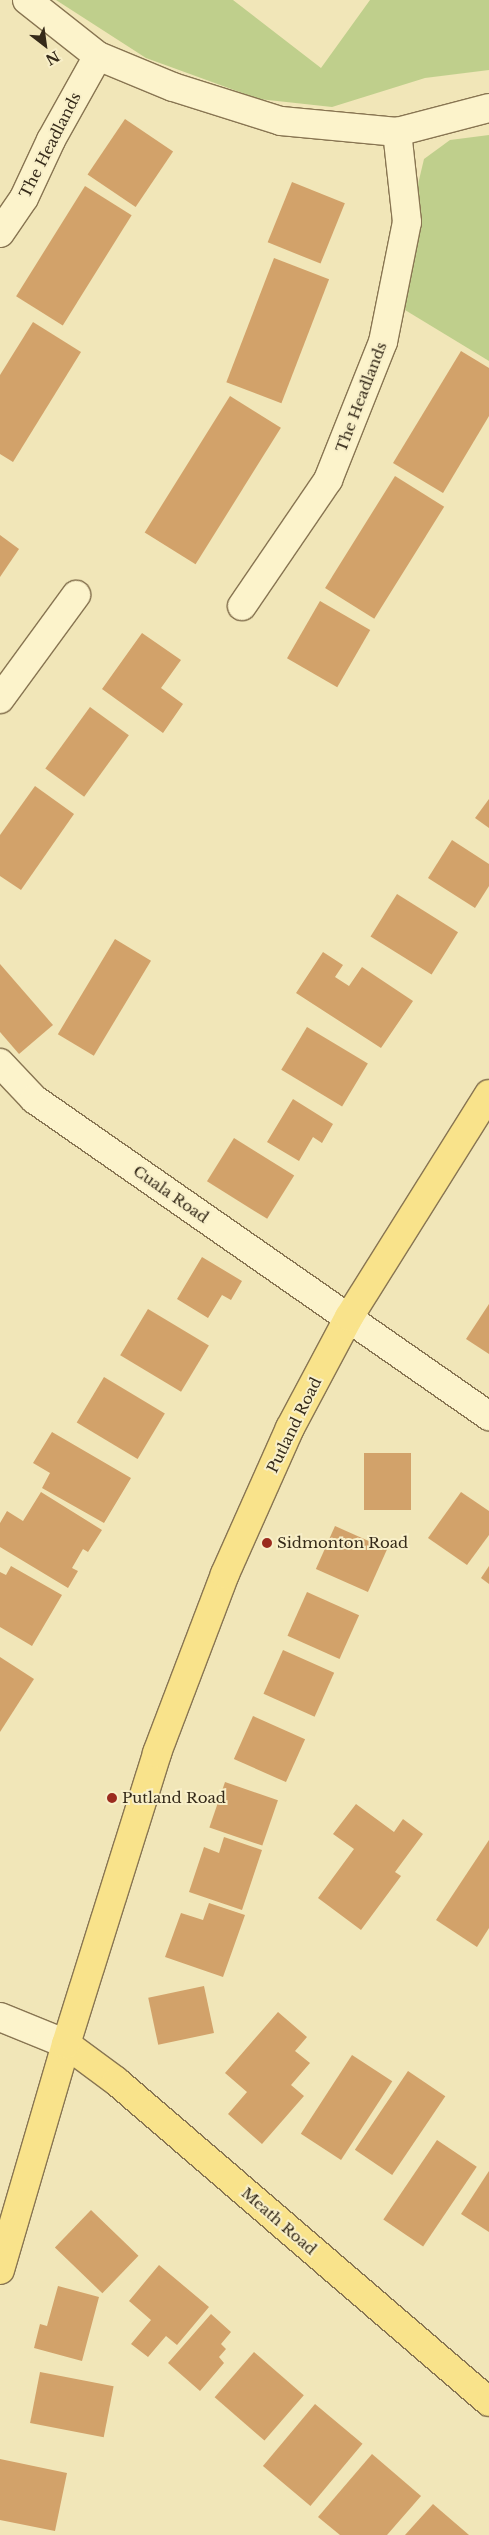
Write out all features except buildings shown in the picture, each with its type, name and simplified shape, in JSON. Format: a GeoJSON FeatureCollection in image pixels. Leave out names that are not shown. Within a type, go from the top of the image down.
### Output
{"type":"FeatureCollection","features":[{"type":"Feature","properties":{"kind":"main road","name":"Putland Road"},"geometry":{"type":"LineString","coordinates":[[0,2270],[66,2044],[157,1753],[224,1574],[290,1428],[349,1317],[489,1094]]}},
{"type":"Feature","properties":{"kind":"main road","name":"Meath Road"},"geometry":{"type":"LineString","coordinates":[[66,2044],[116,2081],[489,2402]]}},
{"type":"Feature","properties":{"kind":"street"},"geometry":{"type":"LineString","coordinates":[[27,0],[98,56],[173,88],[281,121],[398,132],[489,108]]}},
{"type":"Feature","properties":{"kind":"street","name":"The Headlands"},"geometry":{"type":"LineString","coordinates":[[0,233],[24,198],[51,140],[98,56]]}},
{"type":"Feature","properties":{"kind":"street","name":"The Headlands"},"geometry":{"type":"LineString","coordinates":[[242,606],[328,480],[383,342],[407,222],[398,132]]}},
{"type":"Feature","properties":{"kind":"street"},"geometry":{"type":"LineString","coordinates":[[0,699],[76,595]]}},
{"type":"Feature","properties":{"kind":"street","name":"Cuala Road"},"geometry":{"type":"LineString","coordinates":[[0,1063],[34,1099],[349,1317]]}},
{"type":"Feature","properties":{"kind":"street"},"geometry":{"type":"LineString","coordinates":[[349,1317],[489,1416]]}},
{"type":"Feature","properties":{"kind":"street"},"geometry":{"type":"LineString","coordinates":[[0,2016],[66,2044]]}},
{"type":"Feature","properties":{"kind":"green space"},"geometry":{"type":"Polygon","coordinates":[[[56,0],[233,0],[321,68],[370,0],[489,0],[489,70],[425,78],[332,107],[259,99],[146,58],[56,0]]]}},
{"type":"Feature","properties":{"kind":"green space"},"geometry":{"type":"Polygon","coordinates":[[[489,135],[489,361],[405,310],[414,201],[424,159],[450,140],[489,135]]]}},
{"type":"Feature","properties":{"kind":"place","name":"Sidmonton Road"},"geometry":{"type":"Point","coordinates":[267,1543]}},
{"type":"Feature","properties":{"kind":"place","name":"Putland Road"},"geometry":{"type":"Point","coordinates":[112,1798]}}]}
